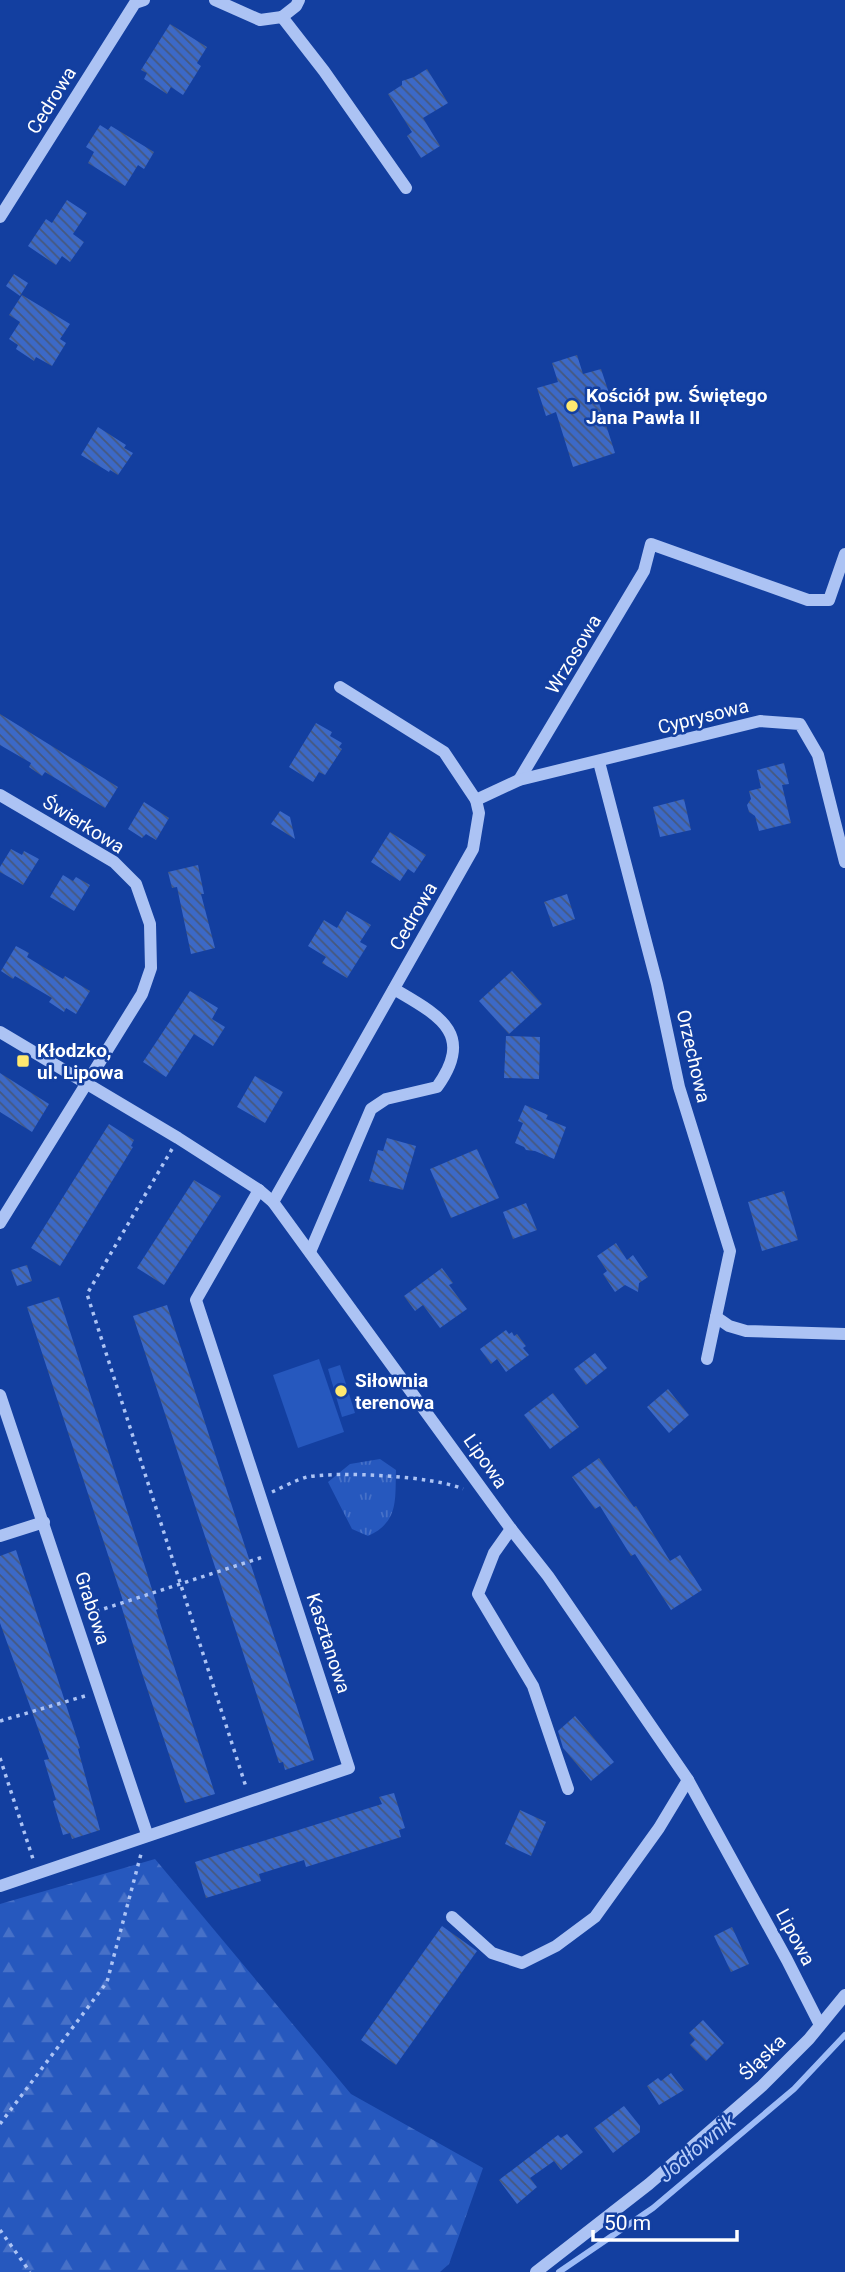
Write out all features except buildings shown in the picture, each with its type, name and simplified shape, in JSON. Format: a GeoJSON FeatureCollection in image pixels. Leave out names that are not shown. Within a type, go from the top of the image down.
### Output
{"type":"FeatureCollection","features":[{"type":"Feature","properties":{"kind":"street"},"geometry":{"type":"LineString","coordinates":[[215,0],[260,20],[282,17],[296,6],[299,0]]}},
{"type":"Feature","properties":{"kind":"street","name":"Cedrowa"},"geometry":{"type":"LineString","coordinates":[[0,217],[139,2]]}},
{"type":"Feature","properties":{"kind":"street"},"geometry":{"type":"LineString","coordinates":[[282,17],[324,71],[406,188]]}},
{"type":"Feature","properties":{"kind":"street","name":"Wrzosowa"},"geometry":{"type":"LineString","coordinates":[[519,780],[644,571],[651,544],[808,600],[829,600],[845,554]]}},
{"type":"Feature","properties":{"kind":"street"},"geometry":{"type":"LineString","coordinates":[[340,687],[444,752],[477,800]]}},
{"type":"Feature","properties":{"kind":"street","name":"Cyprysowa"},"geometry":{"type":"LineString","coordinates":[[477,800],[519,780],[760,721],[800,724],[818,755],[845,862]]}},
{"type":"Feature","properties":{"kind":"street","name":"Orzechowa"},"geometry":{"type":"LineString","coordinates":[[599,762],[657,984],[679,1087],[730,1251],[707,1359]]}},
{"type":"Feature","properties":{"kind":"street","name":"Świerkowa"},"geometry":{"type":"LineString","coordinates":[[0,795],[114,862],[136,884],[150,924],[151,968],[142,994],[86,1084]]}},
{"type":"Feature","properties":{"kind":"street","name":"Cedrowa"},"geometry":{"type":"LineString","coordinates":[[273,1202],[473,849],[479,813],[477,800]]}},
{"type":"Feature","properties":{"kind":"street"},"geometry":{"type":"LineString","coordinates":[[310,1252],[371,1109],[387,1099],[437,1087],[448,1072],[454,1042],[445,1024],[394,989]]}},
{"type":"Feature","properties":{"kind":"street","name":"Lipowa"},"geometry":{"type":"LineString","coordinates":[[0,1032],[178,1139],[259,1190],[273,1202],[548,1576],[688,1780],[820,2025]]}},
{"type":"Feature","properties":{"kind":"street"},"geometry":{"type":"LineString","coordinates":[[0,1223],[86,1084]]}},
{"type":"Feature","properties":{"kind":"street","name":"Kasztanowa"},"geometry":{"type":"LineString","coordinates":[[0,1886],[147,1834],[349,1768],[196,1300],[259,1190]]}},
{"type":"Feature","properties":{"kind":"street"},"geometry":{"type":"LineString","coordinates":[[716,1317],[729,1326],[746,1331],[845,1334]]}},
{"type":"Feature","properties":{"kind":"street","name":"Grabowa"},"geometry":{"type":"LineString","coordinates":[[0,1395],[147,1834]]}},
{"type":"Feature","properties":{"kind":"street"},"geometry":{"type":"LineString","coordinates":[[0,1536],[44,1522]]}},
{"type":"Feature","properties":{"kind":"street"},"geometry":{"type":"LineString","coordinates":[[511,1529],[494,1553],[478,1594],[533,1686],[569,1788]]}},
{"type":"Feature","properties":{"kind":"street"},"geometry":{"type":"LineString","coordinates":[[452,1917],[492,1953],[522,1963],[556,1946],[595,1917],[659,1828],[688,1780]]}},
{"type":"Feature","properties":{"kind":"street","name":"Śląska"},"geometry":{"type":"LineString","coordinates":[[536,2272],[649,2184],[762,2086],[845,1996]]}},
{"type":"Feature","properties":{"kind":"path"},"geometry":{"type":"LineString","coordinates":[[178,1139],[87,1294],[251,1800]]}},
{"type":"Feature","properties":{"kind":"path"},"geometry":{"type":"LineString","coordinates":[[261,1497],[306,1477],[345,1475],[453,1485],[492,1503]]}},
{"type":"Feature","properties":{"kind":"path"},"geometry":{"type":"LineString","coordinates":[[76,1618],[279,1552]]}},
{"type":"Feature","properties":{"kind":"path"},"geometry":{"type":"LineString","coordinates":[[0,1721],[100,1692]]}},
{"type":"Feature","properties":{"kind":"path"},"geometry":{"type":"LineString","coordinates":[[0,1758],[37,1873]]}},
{"type":"Feature","properties":{"kind":"path"},"geometry":{"type":"LineString","coordinates":[[0,2123],[107,1982],[147,1834]]}},
{"type":"Feature","properties":{"kind":"path"},"geometry":{"type":"LineString","coordinates":[[0,2230],[30,2272]]}},
{"type":"Feature","properties":{"kind":"green space"},"geometry":{"type":"Polygon","coordinates":[[[319,1359],[344,1432],[298,1448],[273,1375],[319,1359]]]}},
{"type":"Feature","properties":{"kind":"green space","name":"Siłownia terenowa"},"geometry":{"type":"Polygon","coordinates":[[[340,1365],[355,1413],[342,1417],[328,1369],[340,1365]]]}},
{"type":"Feature","properties":{"kind":"green space"},"geometry":{"type":"Polygon","coordinates":[[[380,1459],[396,1470],[395,1500],[385,1524],[368,1536],[352,1529],[328,1482],[350,1464],[380,1459]]]}},
{"type":"Feature","properties":{"kind":"green space"},"geometry":{"type":"Polygon","coordinates":[[[155,1859],[351,2094],[483,2168],[449,2264],[440,2272],[0,2272],[0,1904],[155,1859]]]}},
{"type":"Feature","properties":{"kind":"waterway","name":"Jodłownik"},"geometry":{"type":"LineString","coordinates":[[559,2272],[653,2208],[794,2089],[845,2035]]}},
{"type":"Feature","properties":{"kind":"place","name":"Kościół pw. Świętego Jana Pawła II"},"geometry":{"type":"Point","coordinates":[572,406]}},
{"type":"Feature","properties":{"kind":"place","name":"Kłodzko, ul. Lipowa"},"geometry":{"type":"Point","coordinates":[23,1061]}},
{"type":"Feature","properties":{"kind":"place","name":"Siłownia terenowa"},"geometry":{"type":"Point","coordinates":[341,1391]}}]}
